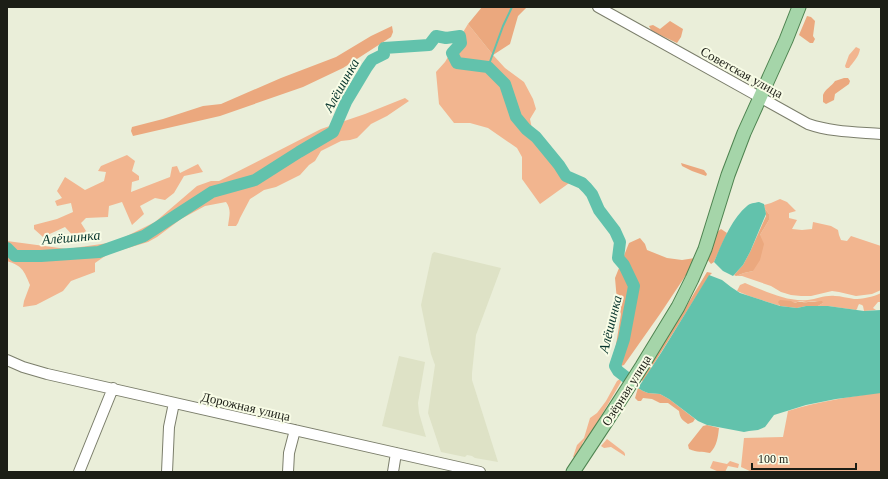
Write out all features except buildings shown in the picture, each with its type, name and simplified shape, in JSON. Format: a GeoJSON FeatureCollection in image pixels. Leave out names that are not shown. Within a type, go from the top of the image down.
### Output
{"type":"FeatureCollection","features":[{"type":"Feature","properties":{"kind":"main road","name":"Озёрная улица"},"geometry":{"type":"LineString","coordinates":[[573,472],[622,398],[678,307],[692,279],[701,259],[740,144],[799,7]]}},
{"type":"Feature","properties":{"kind":"street","name":"Советская улица"},"geometry":{"type":"LineString","coordinates":[[598,7],[801,120],[815,126],[848,132],[881,134]]}},
{"type":"Feature","properties":{"kind":"street","name":"Дорожная улица"},"geometry":{"type":"LineString","coordinates":[[7,360],[23,367],[42,372],[480,472]]}},
{"type":"Feature","properties":{"kind":"street"},"geometry":{"type":"LineString","coordinates":[[79,472],[113,388]]}},
{"type":"Feature","properties":{"kind":"street"},"geometry":{"type":"LineString","coordinates":[[167,472],[169,427],[174,403]]}},
{"type":"Feature","properties":{"kind":"street"},"geometry":{"type":"LineString","coordinates":[[288,472],[289,453],[295,430]]}},
{"type":"Feature","properties":{"kind":"street"},"geometry":{"type":"LineString","coordinates":[[393,472],[396,453]]}},
{"type":"Feature","properties":{"kind":"shaded area"},"geometry":{"type":"Polygon","coordinates":[[[482,7],[527,7],[518,16],[510,44],[493,55],[468,24],[482,7]]]}},
{"type":"Feature","properties":{"kind":"shaded area"},"geometry":{"type":"Polygon","coordinates":[[[807,16],[811,17],[815,21],[813,36],[815,39],[813,43],[810,43],[799,35],[807,16]]]}},
{"type":"Feature","properties":{"kind":"shaded area"},"geometry":{"type":"Polygon","coordinates":[[[670,21],[683,29],[681,37],[677,43],[654,32],[649,26],[653,25],[660,29],[670,21]]]}},
{"type":"Feature","properties":{"kind":"shaded area"},"geometry":{"type":"Polygon","coordinates":[[[468,24],[505,68],[524,82],[533,99],[536,109],[530,119],[533,134],[553,160],[572,181],[540,204],[522,179],[522,157],[517,148],[488,128],[470,123],[454,123],[439,104],[436,72],[445,62],[468,24]]]}},
{"type":"Feature","properties":{"kind":"shaded area"},"geometry":{"type":"Polygon","coordinates":[[[392,26],[393,32],[391,37],[343,68],[303,87],[220,116],[133,136],[131,131],[132,127],[203,106],[221,104],[281,78],[336,57],[371,36],[392,26]]]}},
{"type":"Feature","properties":{"kind":"shaded area"},"geometry":{"type":"Polygon","coordinates":[[[856,47],[860,49],[856,59],[849,68],[846,68],[845,66],[849,55],[856,47]]]}},
{"type":"Feature","properties":{"kind":"shaded area"},"geometry":{"type":"Polygon","coordinates":[[[848,78],[850,81],[849,84],[835,94],[834,100],[826,104],[823,102],[823,95],[825,91],[835,81],[848,78]]]}},
{"type":"Feature","properties":{"kind":"shaded area"},"geometry":{"type":"Polygon","coordinates":[[[405,98],[409,101],[387,116],[371,124],[357,138],[341,141],[321,151],[315,161],[300,175],[276,187],[264,190],[250,199],[236,226],[228,226],[230,211],[226,202],[205,206],[181,219],[148,242],[108,254],[95,263],[95,272],[71,281],[63,291],[36,305],[23,307],[30,285],[22,269],[7,261],[7,241],[67,249],[115,242],[155,222],[197,186],[211,181],[219,181],[321,129],[405,98]]]}},
{"type":"Feature","properties":{"kind":"shaded area"},"geometry":{"type":"Polygon","coordinates":[[[127,155],[135,161],[132,171],[139,176],[139,180],[132,182],[131,192],[170,177],[172,167],[177,166],[180,173],[198,164],[203,172],[184,176],[174,193],[165,200],[155,198],[140,206],[144,214],[132,225],[122,202],[109,206],[108,217],[86,218],[81,223],[86,231],[76,239],[65,227],[43,237],[34,229],[34,225],[57,219],[73,212],[71,203],[57,206],[55,201],[62,198],[57,191],[65,177],[85,190],[104,181],[106,172],[98,171],[101,166],[127,155]]]}},
{"type":"Feature","properties":{"kind":"shaded area"},"geometry":{"type":"Polygon","coordinates":[[[681,163],[704,170],[707,174],[706,176],[692,171],[682,166],[681,163]]]}},
{"type":"Feature","properties":{"kind":"shaded area"},"geometry":{"type":"Polygon","coordinates":[[[780,199],[787,202],[796,211],[789,213],[789,218],[797,220],[792,229],[812,229],[813,222],[831,226],[838,230],[841,240],[847,241],[851,236],[881,246],[881,290],[872,294],[856,296],[832,291],[811,296],[801,296],[781,292],[771,286],[742,276],[736,276],[753,271],[760,235],[769,220],[769,214],[764,205],[780,199]]]}},
{"type":"Feature","properties":{"kind":"shaded area"},"geometry":{"type":"Polygon","coordinates":[[[765,209],[769,214],[769,220],[760,235],[764,244],[760,260],[753,271],[736,276],[734,275],[743,265],[766,216],[765,209]]]}},
{"type":"Feature","properties":{"kind":"shaded area"},"geometry":{"type":"Polygon","coordinates":[[[721,229],[727,233],[714,262],[711,264],[707,259],[717,232],[721,229]]]}},
{"type":"Feature","properties":{"kind":"shaded area"},"geometry":{"type":"Polygon","coordinates":[[[640,238],[645,244],[647,250],[667,258],[682,260],[695,258],[688,272],[624,365],[612,369],[621,314],[617,301],[615,278],[629,243],[640,238]]]}},
{"type":"Feature","properties":{"kind":"shaded area"},"geometry":{"type":"Polygon","coordinates":[[[434,252],[501,268],[476,335],[472,373],[472,380],[498,462],[467,455],[465,457],[441,452],[428,413],[435,365],[431,354],[421,305],[432,254],[434,252]]]}},
{"type":"Feature","properties":{"kind":"shaded area"},"geometry":{"type":"Polygon","coordinates":[[[707,272],[712,273],[643,381],[641,380],[658,353],[707,272]]]}},
{"type":"Feature","properties":{"kind":"shaded area"},"geometry":{"type":"Polygon","coordinates":[[[745,283],[784,298],[808,300],[840,296],[857,299],[871,297],[881,293],[881,302],[878,302],[873,308],[876,310],[864,311],[863,306],[859,304],[856,310],[818,306],[823,303],[815,301],[800,301],[779,305],[780,306],[737,291],[740,285],[745,283]]]}},
{"type":"Feature","properties":{"kind":"shaded area"},"geometry":{"type":"Polygon","coordinates":[[[780,300],[791,301],[794,303],[822,301],[823,303],[818,306],[797,308],[780,306],[778,302],[780,300]]]}},
{"type":"Feature","properties":{"kind":"shaded area"},"geometry":{"type":"Polygon","coordinates":[[[399,356],[425,362],[418,403],[419,413],[426,437],[382,426],[399,356]]]}},
{"type":"Feature","properties":{"kind":"shaded area"},"geometry":{"type":"Polygon","coordinates":[[[620,379],[621,382],[588,438],[583,442],[575,457],[573,457],[577,445],[584,438],[590,418],[597,413],[606,401],[617,381],[620,379]]]}},
{"type":"Feature","properties":{"kind":"shaded area"},"geometry":{"type":"Polygon","coordinates":[[[638,388],[648,393],[660,394],[695,419],[693,422],[688,424],[682,419],[679,411],[668,403],[660,403],[652,399],[643,398],[641,401],[638,401],[635,398],[638,388]]]}},
{"type":"Feature","properties":{"kind":"shaded area"},"geometry":{"type":"Polygon","coordinates":[[[881,392],[881,472],[752,472],[741,467],[744,438],[783,437],[788,411],[823,402],[881,392]]]}},
{"type":"Feature","properties":{"kind":"shaded area"},"geometry":{"type":"Polygon","coordinates":[[[707,425],[719,428],[717,441],[710,453],[689,449],[688,445],[703,426],[707,425]]]}},
{"type":"Feature","properties":{"kind":"shaded area"},"geometry":{"type":"Polygon","coordinates":[[[607,439],[624,452],[625,456],[611,447],[604,448],[601,446],[607,439]]]}},
{"type":"Feature","properties":{"kind":"shaded area"},"geometry":{"type":"Polygon","coordinates":[[[713,461],[727,464],[730,461],[739,464],[738,468],[728,466],[725,472],[719,472],[710,468],[713,461]]]}},
{"type":"Feature","properties":{"kind":"water"},"geometry":{"type":"Polygon","coordinates":[[[759,202],[764,204],[766,214],[750,252],[743,265],[733,276],[723,271],[714,262],[736,217],[748,205],[759,202]]]}},
{"type":"Feature","properties":{"kind":"water"},"geometry":{"type":"Polygon","coordinates":[[[709,275],[722,280],[740,293],[780,306],[797,308],[806,306],[828,306],[864,311],[881,310],[881,393],[806,405],[774,415],[765,427],[758,430],[744,432],[707,425],[698,421],[660,394],[648,393],[638,388],[709,275]]]}},
{"type":"Feature","properties":{"kind":"waterway"},"geometry":{"type":"LineString","coordinates":[[488,67],[503,26],[512,7]]}},
{"type":"Feature","properties":{"kind":"waterway","name":"Алёшинка"},"geometry":{"type":"LineString","coordinates":[[7,248],[15,256],[41,256],[99,252],[144,236],[212,192],[255,180],[333,132],[346,102],[367,67],[372,60],[384,54],[384,48],[429,45],[436,36],[446,38],[460,36],[461,43],[452,53],[457,63],[488,67],[505,84],[516,117],[526,129],[536,137],[566,176],[582,183],[587,188],[592,194],[599,210],[615,231],[620,242],[618,258],[624,265],[634,286],[624,339],[615,366],[618,371],[627,378]]}}]}
